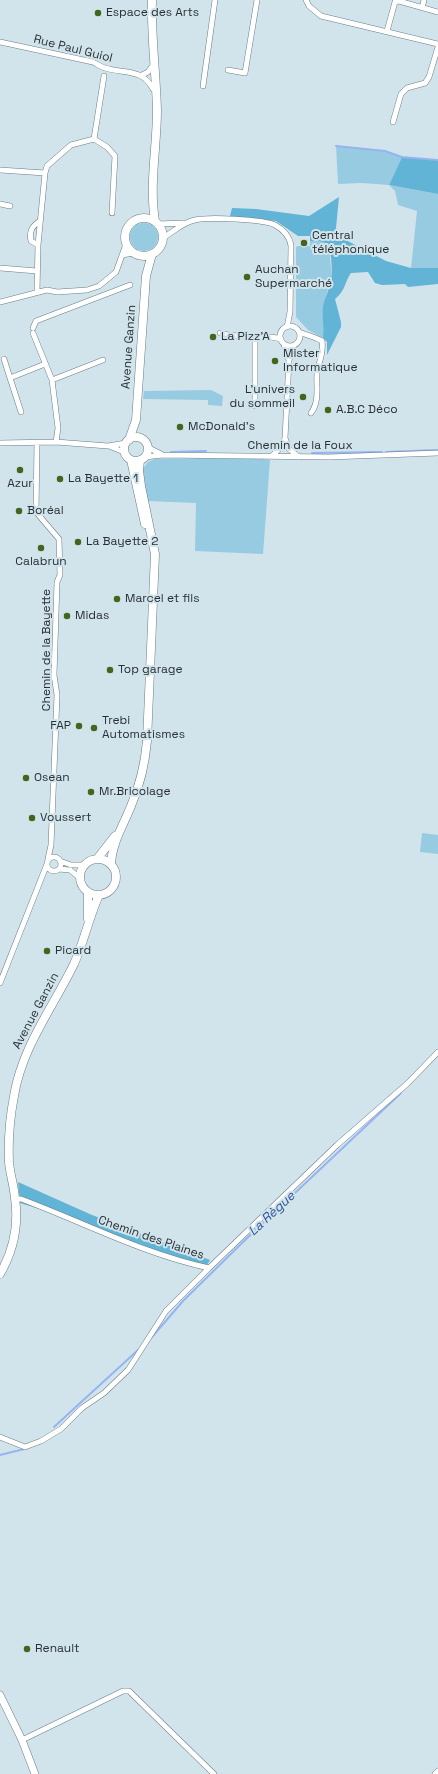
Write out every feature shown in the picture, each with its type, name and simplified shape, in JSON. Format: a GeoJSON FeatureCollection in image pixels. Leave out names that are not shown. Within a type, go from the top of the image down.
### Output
{"type":"FeatureCollection","features":[{"type":"Feature","properties":{"kind":"main road"},"geometry":{"type":"LineString","coordinates":[[146,0],[147,40],[156,98],[156,138],[152,197],[156,222],[161,228],[163,238],[162,245],[152,254],[136,254],[126,244],[125,233],[127,227],[136,219],[141,218],[156,222]]}},
{"type":"Feature","properties":{"kind":"main road"},"geometry":{"type":"LineString","coordinates":[[152,0],[152,67],[153,89],[156,98]]}},
{"type":"Feature","properties":{"kind":"main road"},"geometry":{"type":"LineString","coordinates":[[141,218],[147,211],[152,197]]}},
{"type":"Feature","properties":{"kind":"main road","name":"Avenue Ganzin"},"geometry":{"type":"LineString","coordinates":[[136,254],[143,265],[146,276]]}},
{"type":"Feature","properties":{"kind":"main road","name":"Avenue Ganzin"},"geometry":{"type":"LineString","coordinates":[[127,442],[136,420],[146,276],[152,254]]}},
{"type":"Feature","properties":{"kind":"main road","name":"Avenue Ganzin"},"geometry":{"type":"LineString","coordinates":[[136,420],[141,439]]}},
{"type":"Feature","properties":{"kind":"main road"},"geometry":{"type":"LineString","coordinates":[[111,864],[102,860],[97,860],[85,865],[80,878],[81,883],[88,892],[100,895],[110,891],[116,883],[116,874],[111,864],[111,856],[118,833],[144,772],[146,756],[155,554],[139,471],[147,447],[141,439],[137,438],[127,442],[124,452],[131,460],[150,551],[152,606]]}},
{"type":"Feature","properties":{"kind":"main road"},"geometry":{"type":"LineString","coordinates":[[131,460],[143,458]]}},
{"type":"Feature","properties":{"kind":"main road"},"geometry":{"type":"LineString","coordinates":[[97,860],[118,833]]}},
{"type":"Feature","properties":{"kind":"main road","name":"Avenue Ganzin"},"geometry":{"type":"LineString","coordinates":[[88,892],[88,925]]}},
{"type":"Feature","properties":{"kind":"main road","name":"Avenue Ganzin"},"geometry":{"type":"LineString","coordinates":[[0,1274],[6,1263],[14,1240],[17,1225],[16,1200],[9,1164],[9,1139],[12,1107],[18,1076],[32,1041],[75,961],[100,895]]}},
{"type":"Feature","properties":{"kind":"main road"},"geometry":{"type":"LineString","coordinates":[[0,1695],[22,1740],[35,1774]]}},
{"type":"Feature","properties":{"kind":"street"},"geometry":{"type":"LineString","coordinates":[[203,86],[215,0]]}},
{"type":"Feature","properties":{"kind":"street"},"geometry":{"type":"LineString","coordinates":[[228,70],[245,73],[257,0]]}},
{"type":"Feature","properties":{"kind":"street"},"geometry":{"type":"LineString","coordinates":[[306,0],[309,6],[321,16],[438,44]]}},
{"type":"Feature","properties":{"kind":"street"},"geometry":{"type":"LineString","coordinates":[[422,8],[424,0]]}},
{"type":"Feature","properties":{"kind":"street"},"geometry":{"type":"LineString","coordinates":[[388,31],[395,2],[399,1],[438,12]]}},
{"type":"Feature","properties":{"kind":"street","name":"Rue Paul Guiol"},"geometry":{"type":"LineString","coordinates":[[0,42],[93,62],[104,68],[142,75]]}},
{"type":"Feature","properties":{"kind":"street"},"geometry":{"type":"LineString","coordinates":[[393,122],[401,94],[407,88],[425,83],[429,77],[438,48]]}},
{"type":"Feature","properties":{"kind":"street"},"geometry":{"type":"LineString","coordinates":[[152,67],[142,75],[153,89]]}},
{"type":"Feature","properties":{"kind":"street"},"geometry":{"type":"LineString","coordinates":[[94,139],[104,76]]}},
{"type":"Feature","properties":{"kind":"street"},"geometry":{"type":"LineString","coordinates":[[37,292],[38,245],[47,166],[71,145],[94,139],[107,147],[115,156],[112,213]]}},
{"type":"Feature","properties":{"kind":"street"},"geometry":{"type":"LineString","coordinates":[[0,170],[45,173]]}},
{"type":"Feature","properties":{"kind":"street"},"geometry":{"type":"LineString","coordinates":[[0,204],[10,206]]}},
{"type":"Feature","properties":{"kind":"street"},"geometry":{"type":"LineString","coordinates":[[163,238],[185,223],[196,219],[208,218],[263,222],[273,224],[280,229],[288,237],[291,246],[290,312],[287,327],[281,332],[269,336]]}},
{"type":"Feature","properties":{"kind":"street"},"geometry":{"type":"LineString","coordinates":[[38,245],[31,241],[29,234],[33,226],[40,221]]}},
{"type":"Feature","properties":{"kind":"street"},"geometry":{"type":"LineString","coordinates":[[156,222],[185,223]]}},
{"type":"Feature","properties":{"kind":"street"},"geometry":{"type":"LineString","coordinates":[[0,302],[47,290],[58,292],[87,290],[99,286],[113,276],[126,244]]}},
{"type":"Feature","properties":{"kind":"street"},"geometry":{"type":"LineString","coordinates":[[122,255],[136,254]]}},
{"type":"Feature","properties":{"kind":"street"},"geometry":{"type":"LineString","coordinates":[[0,268],[37,270]]}},
{"type":"Feature","properties":{"kind":"street"},"geometry":{"type":"LineString","coordinates":[[56,442],[58,428],[52,380],[33,331],[36,321],[130,285]]}},
{"type":"Feature","properties":{"kind":"street"},"geometry":{"type":"LineString","coordinates":[[99,286],[103,296]]}},
{"type":"Feature","properties":{"kind":"street"},"geometry":{"type":"LineString","coordinates":[[290,312],[293,327],[309,337]]}},
{"type":"Feature","properties":{"kind":"street"},"geometry":{"type":"LineString","coordinates":[[287,327],[293,327]]}},
{"type":"Feature","properties":{"kind":"street"},"geometry":{"type":"LineString","coordinates":[[281,332],[282,341],[288,360]]}},
{"type":"Feature","properties":{"kind":"street"},"geometry":{"type":"LineString","coordinates":[[299,332],[299,340]]}},
{"type":"Feature","properties":{"kind":"street"},"geometry":{"type":"LineString","coordinates":[[220,333],[229,335],[269,336],[282,341],[289,346],[294,345]]}},
{"type":"Feature","properties":{"kind":"street"},"geometry":{"type":"LineString","coordinates":[[255,335],[255,406]]}},
{"type":"Feature","properties":{"kind":"street"},"geometry":{"type":"LineString","coordinates":[[272,456],[282,446],[285,438],[288,360],[294,345],[299,340],[309,337],[316,337],[322,341],[323,350],[318,370],[316,403],[311,413]]}},
{"type":"Feature","properties":{"kind":"street"},"geometry":{"type":"LineString","coordinates":[[4,359],[21,412]]}},
{"type":"Feature","properties":{"kind":"street"},"geometry":{"type":"LineString","coordinates":[[52,380],[103,360]]}},
{"type":"Feature","properties":{"kind":"street"},"geometry":{"type":"LineString","coordinates":[[10,378],[45,364]]}},
{"type":"Feature","properties":{"kind":"street"},"geometry":{"type":"LineString","coordinates":[[285,438],[288,447],[299,457]]}},
{"type":"Feature","properties":{"kind":"street","name":"Chemin de la Bayette"},"geometry":{"type":"LineString","coordinates":[[0,983],[47,862],[51,846],[57,695],[54,674],[57,582],[60,575],[59,539],[36,512],[37,442]]}},
{"type":"Feature","properties":{"kind":"street"},"geometry":{"type":"LineString","coordinates":[[0,443],[56,442],[108,446],[124,452]]}},
{"type":"Feature","properties":{"kind":"street"},"geometry":{"type":"LineString","coordinates":[[108,446],[127,442]]}},
{"type":"Feature","properties":{"kind":"street","name":"Chemin de la Foux"},"geometry":{"type":"LineString","coordinates":[[147,447],[162,455]]}},
{"type":"Feature","properties":{"kind":"street"},"geometry":{"type":"LineString","coordinates":[[280,456],[288,447]]}},
{"type":"Feature","properties":{"kind":"street","name":"Chemin de la Foux"},"geometry":{"type":"LineString","coordinates":[[143,458],[162,455],[299,457],[438,453]]}},
{"type":"Feature","properties":{"kind":"street","name":"Chemin de la Bayette"},"geometry":{"type":"LineString","coordinates":[[51,846],[55,856]]}},
{"type":"Feature","properties":{"kind":"street"},"geometry":{"type":"LineString","coordinates":[[50,870],[47,862],[55,856],[60,861],[71,865],[85,865]]}},
{"type":"Feature","properties":{"kind":"street"},"geometry":{"type":"LineString","coordinates":[[59,869],[60,861]]}},
{"type":"Feature","properties":{"kind":"street"},"geometry":{"type":"LineString","coordinates":[[40,878],[50,870],[59,869],[70,870],[80,878]]}},
{"type":"Feature","properties":{"kind":"street","name":"Chemin des Plaines"},"geometry":{"type":"LineString","coordinates":[[16,1200],[21,1199],[74,1219],[105,1234],[209,1268],[337,1145],[408,1084],[438,1052]]}},
{"type":"Feature","properties":{"kind":"street"},"geometry":{"type":"LineString","coordinates":[[0,1437],[25,1447],[41,1441],[61,1429],[82,1408],[104,1393],[128,1370],[166,1311],[209,1268]]}},
{"type":"Feature","properties":{"kind":"street"},"geometry":{"type":"LineString","coordinates":[[22,1740],[123,1691],[129,1691],[214,1774]]}},
{"type":"Feature","properties":{"kind":"street"},"geometry":{"type":"LineString","coordinates":[[435,1774],[438,1771]]}},
{"type":"Feature","properties":{"kind":"shaded area"},"geometry":{"type":"Polygon","coordinates":[[[336,146],[385,151],[402,157],[389,185],[362,183],[338,184],[336,146]]]}},
{"type":"Feature","properties":{"kind":"shaded area"},"geometry":{"type":"Polygon","coordinates":[[[402,157],[438,160],[438,194],[389,185],[402,157]]]}},
{"type":"Feature","properties":{"kind":"shaded area"},"geometry":{"type":"Polygon","coordinates":[[[389,185],[438,194],[438,268],[411,268],[417,211],[398,205],[395,191],[389,185]]]}},
{"type":"Feature","properties":{"kind":"shaded area"},"geometry":{"type":"Polygon","coordinates":[[[339,197],[336,228],[338,236],[386,261],[411,268],[438,268],[438,284],[408,287],[405,284],[382,285],[375,283],[368,272],[351,273],[341,293],[335,299],[341,327],[327,355],[327,342],[323,338],[323,306],[332,279],[332,263],[329,244],[319,241],[310,241],[310,236],[298,236],[276,221],[230,216],[232,208],[256,209],[309,216],[339,197]]]}},
{"type":"Feature","properties":{"kind":"shaded area"},"geometry":{"type":"Polygon","coordinates":[[[144,223],[154,227],[158,237],[154,247],[144,251],[134,247],[130,237],[134,227],[144,223]]]}},
{"type":"Feature","properties":{"kind":"shaded area"},"geometry":{"type":"Polygon","coordinates":[[[310,241],[319,241],[329,244],[331,251],[330,258],[332,279],[323,307],[323,338],[308,330],[296,317],[296,247],[310,246],[310,241]]]}},
{"type":"Feature","properties":{"kind":"shaded area"},"geometry":{"type":"Polygon","coordinates":[[[211,390],[223,396],[222,406],[208,405],[208,400],[143,399],[144,391],[211,390]]]}},
{"type":"Feature","properties":{"kind":"shaded area"},"geometry":{"type":"Polygon","coordinates":[[[253,458],[270,460],[263,554],[195,551],[196,503],[147,501],[142,470],[148,462],[154,459],[253,458]]]}},
{"type":"Feature","properties":{"kind":"shaded area"},"geometry":{"type":"Polygon","coordinates":[[[422,833],[438,835],[438,854],[420,852],[422,833]]]}},
{"type":"Feature","properties":{"kind":"shaded area"},"geometry":{"type":"Polygon","coordinates":[[[18,1182],[92,1215],[210,1260],[204,1270],[137,1249],[95,1232],[63,1216],[20,1203],[18,1182]]]}},
{"type":"Feature","properties":{"kind":"waterway"},"geometry":{"type":"LineString","coordinates":[[336,146],[385,151],[402,157],[438,160]]}},
{"type":"Feature","properties":{"kind":"waterway"},"geometry":{"type":"LineString","coordinates":[[386,452],[438,450]]}},
{"type":"Feature","properties":{"kind":"waterway"},"geometry":{"type":"LineString","coordinates":[[171,452],[206,451]]}},
{"type":"Feature","properties":{"kind":"waterway"},"geometry":{"type":"LineString","coordinates":[[312,453],[382,452]]}},
{"type":"Feature","properties":{"kind":"waterway","name":"La Règue"},"geometry":{"type":"LineString","coordinates":[[152,1337],[183,1301],[243,1242],[401,1093]]}},
{"type":"Feature","properties":{"kind":"waterway","name":"La Règue"},"geometry":{"type":"LineString","coordinates":[[54,1427],[138,1350]]}},
{"type":"Feature","properties":{"kind":"waterway","name":"La Règue"},"geometry":{"type":"LineString","coordinates":[[0,1455],[24,1449]]}},
{"type":"Feature","properties":{"kind":"place","name":"Espace des Arts"},"geometry":{"type":"Point","coordinates":[98,13]}},
{"type":"Feature","properties":{"kind":"place","name":"Central téléphonique"},"geometry":{"type":"Point","coordinates":[304,243]}},
{"type":"Feature","properties":{"kind":"place","name":"Auchan Supermarché"},"geometry":{"type":"Point","coordinates":[247,277]}},
{"type":"Feature","properties":{"kind":"place","name":"La Pizz'A"},"geometry":{"type":"Point","coordinates":[213,337]}},
{"type":"Feature","properties":{"kind":"place","name":"Mister Informatique"},"geometry":{"type":"Point","coordinates":[275,361]}},
{"type":"Feature","properties":{"kind":"place","name":"L'univers du sommeil"},"geometry":{"type":"Point","coordinates":[303,397]}},
{"type":"Feature","properties":{"kind":"place","name":"A.B.C Déco"},"geometry":{"type":"Point","coordinates":[328,410]}},
{"type":"Feature","properties":{"kind":"place","name":"McDonald's"},"geometry":{"type":"Point","coordinates":[180,427]}},
{"type":"Feature","properties":{"kind":"place","name":"Azur"},"geometry":{"type":"Point","coordinates":[20,470]}},
{"type":"Feature","properties":{"kind":"place","name":"La Bayette 1"},"geometry":{"type":"Point","coordinates":[60,479]}},
{"type":"Feature","properties":{"kind":"place","name":"Boréal"},"geometry":{"type":"Point","coordinates":[19,511]}},
{"type":"Feature","properties":{"kind":"place","name":"La Bayette 2"},"geometry":{"type":"Point","coordinates":[78,542]}},
{"type":"Feature","properties":{"kind":"place","name":"Calabrun"},"geometry":{"type":"Point","coordinates":[41,548]}},
{"type":"Feature","properties":{"kind":"place","name":"Marcel et fils"},"geometry":{"type":"Point","coordinates":[117,599]}},
{"type":"Feature","properties":{"kind":"place","name":"Midas"},"geometry":{"type":"Point","coordinates":[67,616]}},
{"type":"Feature","properties":{"kind":"place","name":"Top garage"},"geometry":{"type":"Point","coordinates":[110,670]}},
{"type":"Feature","properties":{"kind":"place","name":"FAP"},"geometry":{"type":"Point","coordinates":[79,726]}},
{"type":"Feature","properties":{"kind":"place","name":"Trebi Automatismes"},"geometry":{"type":"Point","coordinates":[94,728]}},
{"type":"Feature","properties":{"kind":"place","name":"Osean"},"geometry":{"type":"Point","coordinates":[26,778]}},
{"type":"Feature","properties":{"kind":"place","name":"Mr.Bricolage"},"geometry":{"type":"Point","coordinates":[91,792]}},
{"type":"Feature","properties":{"kind":"place","name":"Voussert"},"geometry":{"type":"Point","coordinates":[32,818]}},
{"type":"Feature","properties":{"kind":"place","name":"Picard"},"geometry":{"type":"Point","coordinates":[47,951]}},
{"type":"Feature","properties":{"kind":"place","name":"Renault"},"geometry":{"type":"Point","coordinates":[27,1649]}}]}
